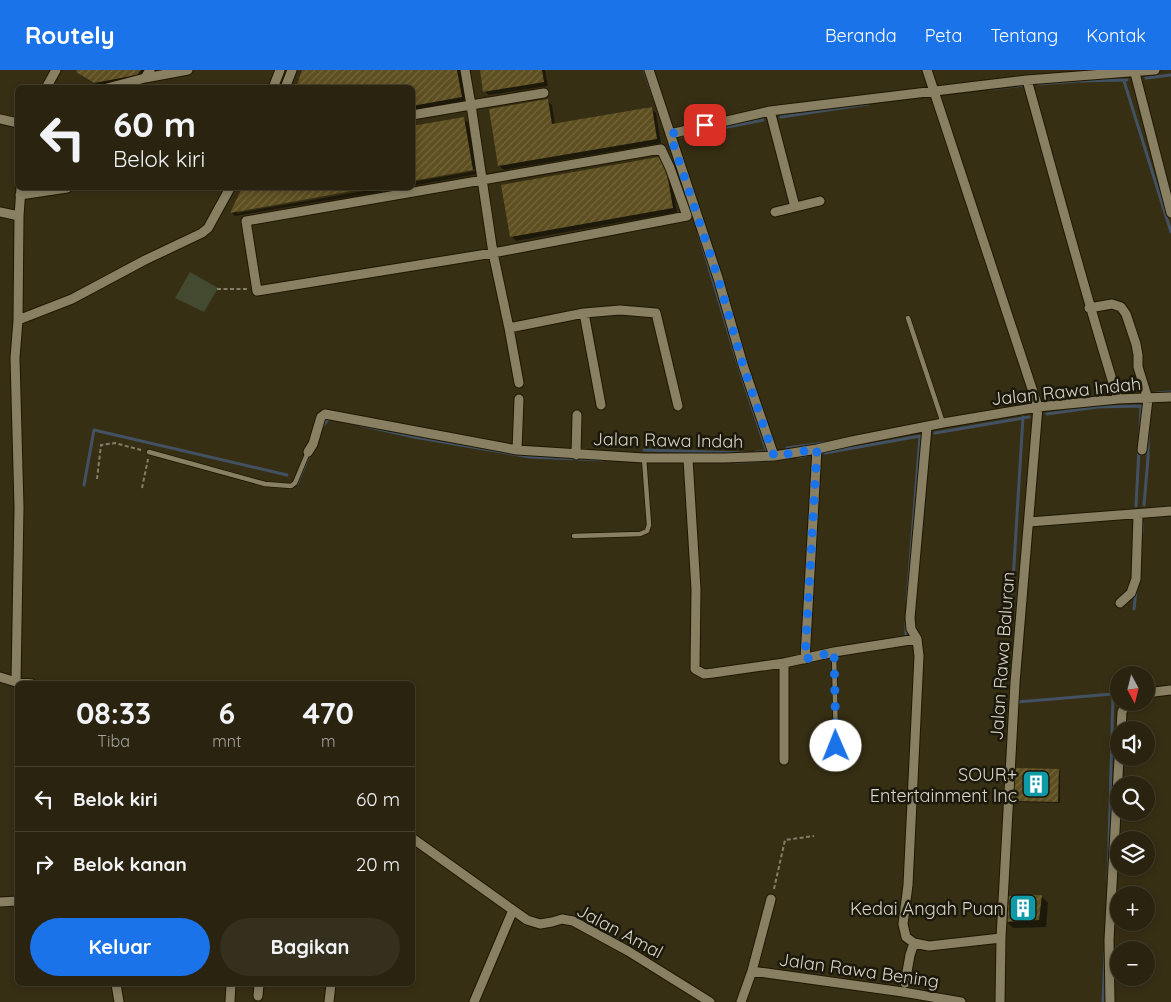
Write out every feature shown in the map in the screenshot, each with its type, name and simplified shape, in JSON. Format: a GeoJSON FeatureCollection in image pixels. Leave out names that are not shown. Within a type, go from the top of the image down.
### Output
{"type":"FeatureCollection","features":[{"type":"Feature","properties":{"kind":"street"},"geometry":{"type":"LineString","coordinates":[[48,85],[56,70]]}},
{"type":"Feature","properties":{"kind":"street"},"geometry":{"type":"LineString","coordinates":[[115,85],[148,74],[188,70]]}},
{"type":"Feature","properties":{"kind":"street"},"geometry":{"type":"LineString","coordinates":[[274,85],[280,70]]}},
{"type":"Feature","properties":{"kind":"street"},"geometry":{"type":"LineString","coordinates":[[286,85],[292,70]]}},
{"type":"Feature","properties":{"kind":"street"},"geometry":{"type":"LineString","coordinates":[[465,70],[493,253],[519,383]]}},
{"type":"Feature","properties":{"kind":"street"},"geometry":{"type":"LineString","coordinates":[[648,70],[718,278],[743,365],[774,456]]}},
{"type":"Feature","properties":{"kind":"street"},"geometry":{"type":"LineString","coordinates":[[927,70],[1038,407]]}},
{"type":"Feature","properties":{"kind":"street"},"geometry":{"type":"LineString","coordinates":[[670,134],[770,111],[1027,80],[1155,70]]}},
{"type":"Feature","properties":{"kind":"street"},"geometry":{"type":"LineString","coordinates":[[1135,73],[1171,213]]}},
{"type":"Feature","properties":{"kind":"street"},"geometry":{"type":"LineString","coordinates":[[1027,80],[1089,308],[1118,399]]}},
{"type":"Feature","properties":{"kind":"street"},"geometry":{"type":"LineString","coordinates":[[415,115],[544,93]]}},
{"type":"Feature","properties":{"kind":"street"},"geometry":{"type":"LineString","coordinates":[[770,111],[795,207]]}},
{"type":"Feature","properties":{"kind":"street"},"geometry":{"type":"LineString","coordinates":[[0,119],[15,122]]}},
{"type":"Feature","properties":{"kind":"street"},"geometry":{"type":"LineString","coordinates":[[661,148],[687,216],[493,253],[257,291],[246,221],[482,179],[661,148]]}},
{"type":"Feature","properties":{"kind":"street"},"geometry":{"type":"LineString","coordinates":[[16,681],[18,507],[15,358],[18,320],[19,216],[21,191],[36,190]]}},
{"type":"Feature","properties":{"kind":"street"},"geometry":{"type":"LineString","coordinates":[[18,320],[72,299],[145,260],[202,233],[208,228],[229,190]]}},
{"type":"Feature","properties":{"kind":"street"},"geometry":{"type":"LineString","coordinates":[[775,212],[820,201]]}},
{"type":"Feature","properties":{"kind":"street"},"geometry":{"type":"LineString","coordinates":[[0,212],[19,216]]}},
{"type":"Feature","properties":{"kind":"street"},"geometry":{"type":"LineString","coordinates":[[1089,308],[1112,304],[1121,307],[1126,314],[1136,344],[1138,367],[1148,399],[1142,450]]}},
{"type":"Feature","properties":{"kind":"street"},"geometry":{"type":"LineString","coordinates":[[509,328],[584,313],[620,310],[656,313],[678,406]]}},
{"type":"Feature","properties":{"kind":"street"},"geometry":{"type":"LineString","coordinates":[[584,313],[601,405]]}},
{"type":"Feature","properties":{"kind":"street","name":"Jalan Rawa Indah"},"geometry":{"type":"LineString","coordinates":[[308,452],[313,444],[321,417],[325,414],[518,450],[576,455],[688,459],[774,456],[943,423],[1038,407],[1118,399],[1171,397]]}},
{"type":"Feature","properties":{"kind":"street"},"geometry":{"type":"LineString","coordinates":[[518,450],[519,399]]}},
{"type":"Feature","properties":{"kind":"street","name":"Jalan Rawa Baluran"},"geometry":{"type":"LineString","coordinates":[[1000,1002],[1001,938],[1015,683],[1038,407]]}},
{"type":"Feature","properties":{"kind":"street"},"geometry":{"type":"LineString","coordinates":[[576,455],[577,415]]}},
{"type":"Feature","properties":{"kind":"street"},"geometry":{"type":"LineString","coordinates":[[927,427],[910,618],[911,629],[917,639],[919,656],[908,885],[903,924],[906,937],[914,943],[930,946],[1001,938]]}},
{"type":"Feature","properties":{"kind":"street"},"geometry":{"type":"LineString","coordinates":[[805,659],[817,449]]}},
{"type":"Feature","properties":{"kind":"street"},"geometry":{"type":"LineString","coordinates":[[688,459],[696,589],[695,669],[704,674],[714,674],[917,639]]}},
{"type":"Feature","properties":{"kind":"street"},"geometry":{"type":"LineString","coordinates":[[1029,522],[1171,511]]}},
{"type":"Feature","properties":{"kind":"street"},"geometry":{"type":"LineString","coordinates":[[1120,603],[1131,593],[1136,579],[1138,515]]}},
{"type":"Feature","properties":{"kind":"street"},"geometry":{"type":"LineString","coordinates":[[784,663],[784,760]]}},
{"type":"Feature","properties":{"kind":"street"},"geometry":{"type":"LineString","coordinates":[[0,677],[15,682]]}},
{"type":"Feature","properties":{"kind":"street"},"geometry":{"type":"LineString","coordinates":[[1155,692],[1171,690]]}},
{"type":"Feature","properties":{"kind":"street"},"geometry":{"type":"LineString","coordinates":[[1110,1002],[1109,940],[1119,766]]}},
{"type":"Feature","properties":{"kind":"street","name":"Jalan Amal"},"geometry":{"type":"LineString","coordinates":[[415,840],[527,920],[540,924],[562,919],[573,921],[628,951],[710,1002]]}},
{"type":"Feature","properties":{"kind":"street","name":"Jalan Rawa Bening"},"geometry":{"type":"LineString","coordinates":[[741,1002],[752,971],[771,899]]}},
{"type":"Feature","properties":{"kind":"street"},"geometry":{"type":"LineString","coordinates":[[0,902],[15,901]]}},
{"type":"Feature","properties":{"kind":"street"},"geometry":{"type":"LineString","coordinates":[[474,1002],[513,910]]}},
{"type":"Feature","properties":{"kind":"street"},"geometry":{"type":"LineString","coordinates":[[905,983],[914,943]]}},
{"type":"Feature","properties":{"kind":"street","name":"Jalan Rawa Bening"},"geometry":{"type":"LineString","coordinates":[[752,971],[961,1002]]}},
{"type":"Feature","properties":{"kind":"street"},"geometry":{"type":"LineString","coordinates":[[116,986],[120,1002]]}},
{"type":"Feature","properties":{"kind":"street"},"geometry":{"type":"LineString","coordinates":[[230,1002],[231,986]]}},
{"type":"Feature","properties":{"kind":"street"},"geometry":{"type":"LineString","coordinates":[[258,996],[260,986]]}},
{"type":"Feature","properties":{"kind":"street"},"geometry":{"type":"LineString","coordinates":[[329,1002],[331,986]]}},
{"type":"Feature","properties":{"kind":"lane"},"geometry":{"type":"LineString","coordinates":[[908,318],[943,423]]}},
{"type":"Feature","properties":{"kind":"lane"},"geometry":{"type":"LineString","coordinates":[[149,452],[265,484],[291,486],[295,483],[308,452]]}},
{"type":"Feature","properties":{"kind":"lane"},"geometry":{"type":"LineString","coordinates":[[574,536],[640,534],[647,531],[649,525],[644,458]]}},
{"type":"Feature","properties":{"kind":"lane"},"geometry":{"type":"LineString","coordinates":[[834,652],[836,746]]}},
{"type":"Feature","properties":{"kind":"path"},"geometry":{"type":"LineString","coordinates":[[217,289],[257,289]]}},
{"type":"Feature","properties":{"kind":"path"},"geometry":{"type":"LineString","coordinates":[[97,479],[101,445],[114,443],[149,452],[142,488]]}},
{"type":"Feature","properties":{"kind":"path"},"geometry":{"type":"LineString","coordinates":[[771,899],[785,840],[814,836]]}},
{"type":"Feature","properties":{"kind":"green space"},"geometry":{"type":"Polygon","coordinates":[[[190,272],[218,288],[204,312],[175,298],[190,272]]]}},
{"type":"Feature","properties":{"kind":"building"},"geometry":{"type":"Polygon","coordinates":[[[77,70],[141,70],[137,75],[94,83],[76,72],[77,70]]]}},
{"type":"Feature","properties":{"kind":"building"},"geometry":{"type":"Polygon","coordinates":[[[302,70],[457,70],[462,97],[415,105],[415,85],[297,85],[302,70]]]}},
{"type":"Feature","properties":{"kind":"building"},"geometry":{"type":"Polygon","coordinates":[[[480,70],[542,70],[544,82],[483,92],[480,70]]]}},
{"type":"Feature","properties":{"kind":"building"},"geometry":{"type":"Polygon","coordinates":[[[548,99],[552,124],[652,107],[657,139],[498,166],[489,109],[548,99]]]}},
{"type":"Feature","properties":{"kind":"building"},"geometry":{"type":"Polygon","coordinates":[[[464,117],[473,170],[415,180],[415,125],[464,117]]]}},
{"type":"Feature","properties":{"kind":"building"},"geometry":{"type":"Polygon","coordinates":[[[664,156],[673,208],[510,237],[501,185],[664,156]]]}},
{"type":"Feature","properties":{"kind":"building"},"geometry":{"type":"Polygon","coordinates":[[[241,190],[357,190],[230,213],[241,190]]]}},
{"type":"Feature","properties":{"kind":"building","name":"SOUR+ Entertainment Inc"},"geometry":{"type":"Polygon","coordinates":[[[1014,768],[1059,769],[1058,802],[1014,801],[1014,768]]]}},
{"type":"Feature","properties":{"kind":"building","name":"Kedai Angah Puan"},"geometry":{"type":"Polygon","coordinates":[[[1042,895],[1039,920],[1004,922],[1006,896],[1042,895]]]}},
{"type":"Feature","properties":{"kind":"waterway"},"geometry":{"type":"LineString","coordinates":[[644,70],[654,98]]}},
{"type":"Feature","properties":{"kind":"waterway"},"geometry":{"type":"LineString","coordinates":[[1146,78],[1171,75]]}},
{"type":"Feature","properties":{"kind":"waterway"},"geometry":{"type":"LineString","coordinates":[[1038,84],[1127,80]]}},
{"type":"Feature","properties":{"kind":"waterway"},"geometry":{"type":"LineString","coordinates":[[1124,81],[1171,232]]}},
{"type":"Feature","properties":{"kind":"waterway"},"geometry":{"type":"LineString","coordinates":[[989,89],[1025,85],[1026,88]]}},
{"type":"Feature","properties":{"kind":"waterway"},"geometry":{"type":"LineString","coordinates":[[781,117],[868,104]]}},
{"type":"Feature","properties":{"kind":"waterway"},"geometry":{"type":"LineString","coordinates":[[681,136],[763,120]]}},
{"type":"Feature","properties":{"kind":"waterway"},"geometry":{"type":"LineString","coordinates":[[699,234],[740,371],[767,452],[756,452]]}},
{"type":"Feature","properties":{"kind":"waterway"},"geometry":{"type":"LineString","coordinates":[[1157,393],[1171,392]]}},
{"type":"Feature","properties":{"kind":"waterway"},"geometry":{"type":"LineString","coordinates":[[1047,414],[1097,407],[1141,406]]}},
{"type":"Feature","properties":{"kind":"waterway"},"geometry":{"type":"LineString","coordinates":[[1140,433],[1141,406]]}},
{"type":"Feature","properties":{"kind":"waterway"},"geometry":{"type":"LineString","coordinates":[[1008,632],[1023,417]]}},
{"type":"Feature","properties":{"kind":"waterway"},"geometry":{"type":"LineString","coordinates":[[935,433],[1029,417]]}},
{"type":"Feature","properties":{"kind":"waterway"},"geometry":{"type":"LineString","coordinates":[[322,427],[329,418],[331,419]]}},
{"type":"Feature","properties":{"kind":"waterway"},"geometry":{"type":"LineString","coordinates":[[360,425],[414,437],[530,457],[603,460]]}},
{"type":"Feature","properties":{"kind":"waterway"},"geometry":{"type":"LineString","coordinates":[[84,485],[94,430],[287,475]]}},
{"type":"Feature","properties":{"kind":"waterway"},"geometry":{"type":"LineString","coordinates":[[1144,505],[1148,431]]}},
{"type":"Feature","properties":{"kind":"waterway"},"geometry":{"type":"LineString","coordinates":[[825,453],[920,436]]}},
{"type":"Feature","properties":{"kind":"waterway"},"geometry":{"type":"LineString","coordinates":[[907,601],[920,436]]}},
{"type":"Feature","properties":{"kind":"waterway"},"geometry":{"type":"LineString","coordinates":[[787,448],[824,443]]}},
{"type":"Feature","properties":{"kind":"waterway"},"geometry":{"type":"LineString","coordinates":[[1136,506],[1139,449]]}},
{"type":"Feature","properties":{"kind":"waterway"},"geometry":{"type":"LineString","coordinates":[[644,450],[744,453]]}},
{"type":"Feature","properties":{"kind":"waterway"},"geometry":{"type":"LineString","coordinates":[[297,484],[310,453]]}},
{"type":"Feature","properties":{"kind":"waterway"},"geometry":{"type":"LineString","coordinates":[[798,457],[807,455]]}},
{"type":"Feature","properties":{"kind":"waterway"},"geometry":{"type":"LineString","coordinates":[[736,462],[774,460]]}},
{"type":"Feature","properties":{"kind":"waterway"},"geometry":{"type":"LineString","coordinates":[[1142,523],[1142,532]]}},
{"type":"Feature","properties":{"kind":"waterway"},"geometry":{"type":"LineString","coordinates":[[1134,609],[1136,590]]}},
{"type":"Feature","properties":{"kind":"waterway"},"geometry":{"type":"LineString","coordinates":[[906,622],[906,634]]}},
{"type":"Feature","properties":{"kind":"waterway"},"geometry":{"type":"LineString","coordinates":[[1017,702],[1113,694],[1108,881]]}},
{"type":"Feature","properties":{"kind":"waterway"},"geometry":{"type":"LineString","coordinates":[[1103,1002],[1105,953]]}},
{"type":"Feature","properties":{"kind":"place","name":"SOUR+ Entertainment Inc"},"geometry":{"type":"Point","coordinates":[1036,784]}},
{"type":"Feature","properties":{"kind":"place","name":"Kedai Angah Puan"},"geometry":{"type":"Point","coordinates":[1023,908]}},
{"type":"Feature","properties":{"kind":"route"},"geometry":{"type":"LineString","coordinates":[[705,125],[670,134],[718,278],[743,365],[774,456],[817,449],[805,659],[834,652],[836,746]]}}]}
